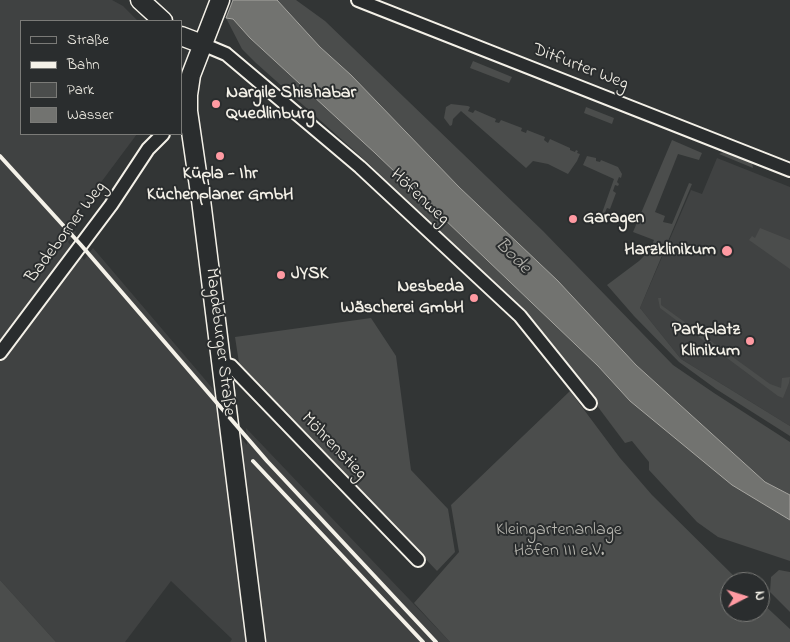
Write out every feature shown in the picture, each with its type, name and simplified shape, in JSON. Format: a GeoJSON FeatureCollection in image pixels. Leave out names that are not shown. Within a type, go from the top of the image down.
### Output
{"type":"FeatureCollection","features":[{"type":"Feature","properties":{"kind":"main road"},"geometry":{"type":"LineString","coordinates":[[140,0],[163,20]]}},
{"type":"Feature","properties":{"kind":"main road","name":"Magdeburger Straße"},"geometry":{"type":"LineString","coordinates":[[218,6],[202,44],[189,83],[188,111],[185,127],[199,185],[256,642]]}},
{"type":"Feature","properties":{"kind":"main road"},"geometry":{"type":"LineString","coordinates":[[182,36],[202,44]]}},
{"type":"Feature","properties":{"kind":"street","name":"Ditfurter Weg"},"geometry":{"type":"LineString","coordinates":[[358,0],[790,170]]}},
{"type":"Feature","properties":{"kind":"street","name":"Höfenweg"},"geometry":{"type":"LineString","coordinates":[[202,44],[226,54],[374,181],[520,316],[590,403]]}},
{"type":"Feature","properties":{"kind":"street","name":"Badeborner Weg"},"geometry":{"type":"LineString","coordinates":[[0,353],[111,205],[148,148],[162,135]]}},
{"type":"Feature","properties":{"kind":"street","name":"Möhrenstieg"},"geometry":{"type":"LineString","coordinates":[[221,363],[231,366],[418,560]]}},
{"type":"Feature","properties":{"kind":"shaded area"},"geometry":{"type":"Polygon","coordinates":[[[0,0],[112,0],[123,6],[137,20],[20,20],[20,135],[136,135],[70,224],[76,232],[68,242],[84,260],[93,248],[214,390],[217,411],[247,445],[246,428],[450,642],[230,642],[232,639],[171,581],[125,642],[56,642],[0,580],[0,0]]]}},
{"type":"Feature","properties":{"kind":"shaded area","name":"Harzklinikum"},"geometry":{"type":"Polygon","coordinates":[[[717,158],[790,187],[790,426],[681,359],[640,308],[691,190],[702,194],[717,158]]]}},
{"type":"Feature","properties":{"kind":"green space"},"geometry":{"type":"Polygon","coordinates":[[[277,0],[296,0],[325,21],[543,231],[673,365],[790,442],[790,495],[765,482],[636,365],[558,281],[459,187],[351,75],[320,47],[277,0]]]}},
{"type":"Feature","properties":{"kind":"green space"},"geometry":{"type":"Polygon","coordinates":[[[226,18],[233,19],[250,38],[375,153],[598,366],[630,401],[790,520],[790,561],[718,537],[697,522],[649,470],[649,462],[632,441],[625,443],[580,383],[523,313],[368,163],[256,63],[242,49],[226,18]]]}},
{"type":"Feature","properties":{"kind":"green space"},"geometry":{"type":"Polygon","coordinates":[[[473,61],[512,77],[509,83],[470,68],[473,61]]]}},
{"type":"Feature","properties":{"kind":"green space"},"geometry":{"type":"Polygon","coordinates":[[[451,104],[468,106],[470,107],[468,111],[473,113],[475,110],[496,119],[495,122],[499,123],[501,120],[522,128],[521,131],[526,133],[527,130],[545,137],[544,140],[548,143],[550,139],[570,148],[570,150],[578,151],[577,153],[580,154],[568,174],[548,164],[533,161],[526,168],[461,111],[453,119],[450,126],[444,118],[446,107],[451,104]]]}},
{"type":"Feature","properties":{"kind":"green space"},"geometry":{"type":"Polygon","coordinates":[[[586,107],[614,118],[612,124],[584,113],[586,107]]]}},
{"type":"Feature","properties":{"kind":"green space"},"geometry":{"type":"Polygon","coordinates":[[[672,140],[702,153],[699,160],[678,154],[655,212],[665,216],[663,222],[672,224],[689,183],[692,184],[640,308],[681,359],[790,426],[790,436],[716,389],[679,362],[607,285],[639,261],[650,250],[654,240],[633,232],[672,140]]]}},
{"type":"Feature","properties":{"kind":"green space"},"geometry":{"type":"Polygon","coordinates":[[[723,152],[752,161],[753,168],[719,154],[723,152]]]}},
{"type":"Feature","properties":{"kind":"green space"},"geometry":{"type":"Polygon","coordinates":[[[587,156],[596,158],[596,161],[600,162],[601,160],[618,167],[622,174],[617,182],[618,186],[615,185],[613,191],[616,193],[610,209],[607,208],[605,212],[606,216],[602,213],[614,179],[583,165],[587,156]]]}},
{"type":"Feature","properties":{"kind":"green space"},"geometry":{"type":"Polygon","coordinates":[[[760,228],[790,240],[790,269],[749,240],[752,236],[755,238],[760,228]]]}},
{"type":"Feature","properties":{"kind":"green space"},"geometry":{"type":"Polygon","coordinates":[[[658,298],[661,298],[661,305],[770,384],[781,388],[782,378],[790,377],[783,398],[660,308],[658,298]]]}},
{"type":"Feature","properties":{"kind":"green space"},"geometry":{"type":"Polygon","coordinates":[[[371,318],[396,356],[411,470],[448,509],[455,552],[437,571],[239,363],[235,337],[371,318]]]}},
{"type":"Feature","properties":{"kind":"green space","name":"Kleingartenanlage Höfen III e.V."},"geometry":{"type":"Polygon","coordinates":[[[570,391],[620,458],[652,495],[730,572],[720,572],[720,622],[770,622],[770,610],[790,629],[790,642],[450,642],[414,603],[459,552],[451,505],[570,391]]]}},
{"type":"Feature","properties":{"kind":"green space"},"geometry":{"type":"Polygon","coordinates":[[[779,570],[790,572],[790,612],[770,592],[771,577],[779,570]]]}},
{"type":"Feature","properties":{"kind":"green space"},"geometry":{"type":"Polygon","coordinates":[[[0,580],[56,642],[0,642],[0,580]]]}},
{"type":"Feature","properties":{"kind":"water","name":"Bode"},"geometry":{"type":"Polygon","coordinates":[[[233,0],[277,0],[320,47],[351,75],[459,187],[558,281],[636,365],[765,482],[790,495],[790,520],[732,485],[630,401],[598,366],[375,153],[250,38],[233,19],[226,18],[233,0]]]}},
{"type":"Feature","properties":{"kind":"railway"},"geometry":{"type":"LineString","coordinates":[[0,156],[81,245],[267,461],[436,642]]}},
{"type":"Feature","properties":{"kind":"railway"},"geometry":{"type":"LineString","coordinates":[[253,461],[423,642]]}},
{"type":"Feature","properties":{"kind":"place","name":"Nargile Shishabar Quedlinburg"},"geometry":{"type":"Point","coordinates":[216,104]}},
{"type":"Feature","properties":{"kind":"place","name":"Küpla - Ihr Küchenplaner GmbH"},"geometry":{"type":"Point","coordinates":[220,156]}},
{"type":"Feature","properties":{"kind":"place","name":"Garagen"},"geometry":{"type":"Point","coordinates":[573,219]}},
{"type":"Feature","properties":{"kind":"place","name":"Harzklinikum"},"geometry":{"type":"Point","coordinates":[727,251]}},
{"type":"Feature","properties":{"kind":"place","name":"JYSK"},"geometry":{"type":"Point","coordinates":[281,275]}},
{"type":"Feature","properties":{"kind":"place","name":"Nesbeda Wäscherei GmbH"},"geometry":{"type":"Point","coordinates":[474,298]}},
{"type":"Feature","properties":{"kind":"place","name":"Parkplatz Klinikum"},"geometry":{"type":"Point","coordinates":[750,341]}}]}
